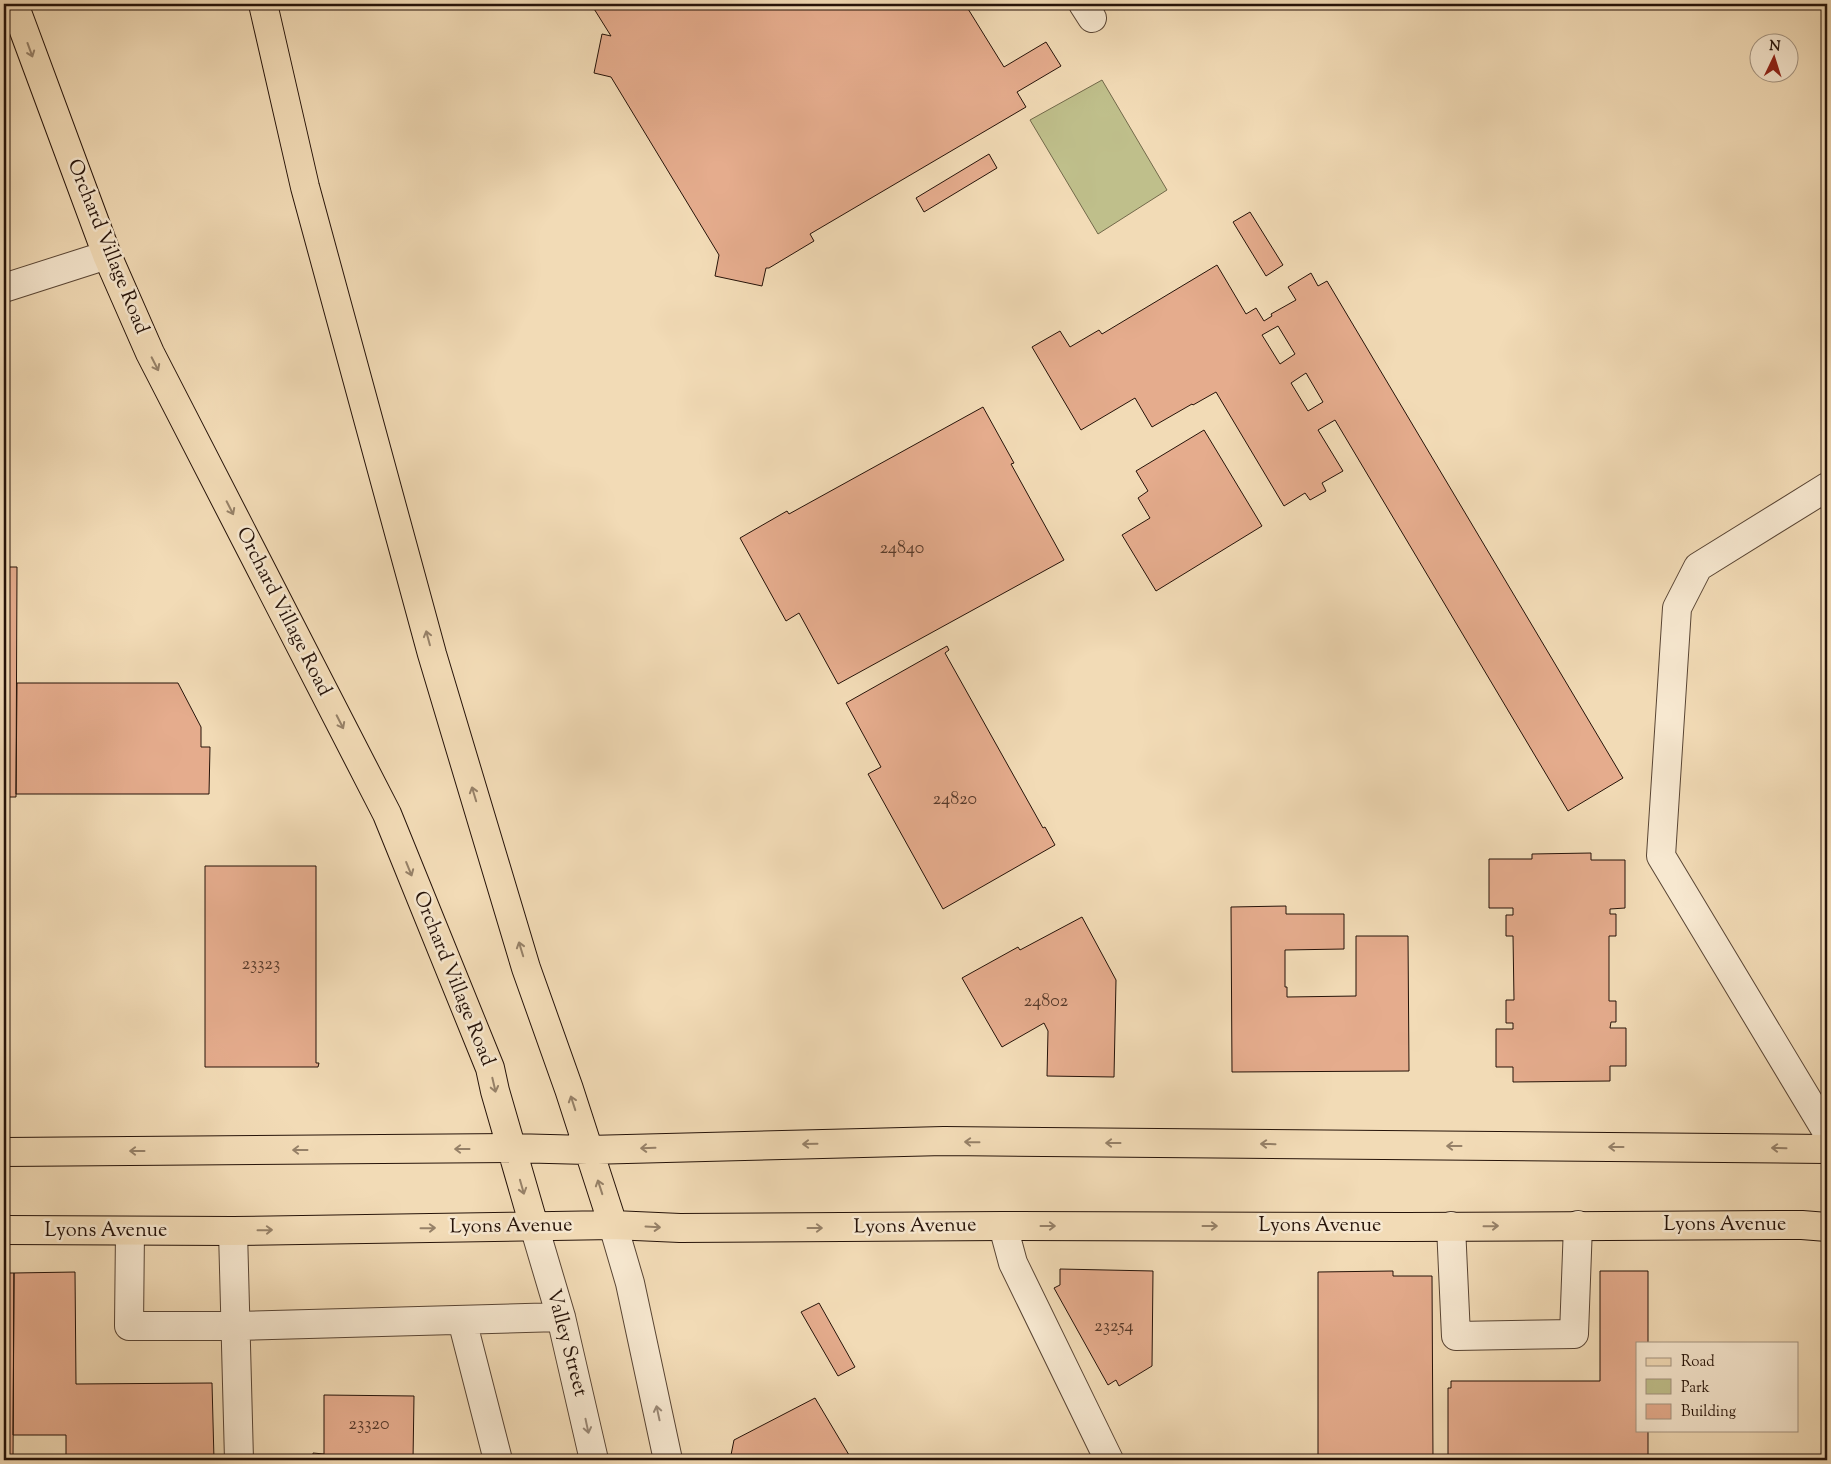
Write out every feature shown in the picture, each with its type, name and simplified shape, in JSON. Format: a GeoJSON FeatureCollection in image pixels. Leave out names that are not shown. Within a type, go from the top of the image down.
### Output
{"type":"FeatureCollection","features":[{"type":"Feature","properties":{"kind":"main road","name":"Orchard Village Road"},"geometry":{"type":"LineString","coordinates":[[14,4],[107,255],[150,353],[387,814],[490,1068],[534,1226]]}},
{"type":"Feature","properties":{"kind":"main road"},"geometry":{"type":"LineString","coordinates":[[263,4],[305,187],[432,654],[526,968],[569,1089],[613,1225]]}},
{"type":"Feature","properties":{"kind":"main road"},"geometry":{"type":"LineString","coordinates":[[4,1152],[511,1148],[588,1150],[944,1141],[1827,1149]]}},
{"type":"Feature","properties":{"kind":"main road","name":"Lyons Avenue"},"geometry":{"type":"LineString","coordinates":[[4,1230],[233,1231],[613,1225],[680,1228],[1578,1225],[1802,1225],[1827,1227]]}},
{"type":"Feature","properties":{"kind":"street"},"geometry":{"type":"LineString","coordinates":[[4,288],[107,255]]}},
{"type":"Feature","properties":{"kind":"street"},"geometry":{"type":"LineString","coordinates":[[1827,487],[1698,567],[1677,608],[1661,856],[1827,1132]]}},
{"type":"Feature","properties":{"kind":"street"},"geometry":{"type":"LineString","coordinates":[[613,1225],[630,1282],[668,1460]]}},
{"type":"Feature","properties":{"kind":"street"},"geometry":{"type":"LineString","coordinates":[[1451,1226],[1456,1336],[1574,1334],[1578,1225]]}},
{"type":"Feature","properties":{"kind":"street","name":"Valley Street"},"geometry":{"type":"LineString","coordinates":[[534,1226],[561,1317],[594,1460]]}},
{"type":"Feature","properties":{"kind":"street"},"geometry":{"type":"LineString","coordinates":[[1003,1226],[1016,1271],[1109,1460]]}},
{"type":"Feature","properties":{"kind":"street"},"geometry":{"type":"LineString","coordinates":[[130,1231],[129,1326],[235,1326],[561,1317]]}},
{"type":"Feature","properties":{"kind":"street"},"geometry":{"type":"LineString","coordinates":[[233,1231],[239,1460]]}},
{"type":"Feature","properties":{"kind":"street"},"geometry":{"type":"LineString","coordinates":[[462,1320],[498,1460]]}},
{"type":"Feature","properties":{"kind":"green space"},"geometry":{"type":"Polygon","coordinates":[[[1102,80],[1167,190],[1098,234],[1030,120],[1102,80]]]}},
{"type":"Feature","properties":{"kind":"building"},"geometry":{"type":"Polygon","coordinates":[[[591,4],[965,4],[1004,67],[1046,42],[1061,66],[1017,92],[1026,107],[810,234],[814,241],[766,268],[762,286],[715,276],[719,255],[611,77],[594,73],[602,34],[611,36],[591,4]]]}},
{"type":"Feature","properties":{"kind":"building"},"geometry":{"type":"Polygon","coordinates":[[[989,154],[997,168],[924,212],[916,198],[989,154]]]}},
{"type":"Feature","properties":{"kind":"building"},"geometry":{"type":"Polygon","coordinates":[[[1250,212],[1283,265],[1266,276],[1233,222],[1250,212]]]}},
{"type":"Feature","properties":{"kind":"building"},"geometry":{"type":"Polygon","coordinates":[[[1217,265],[1246,314],[1256,308],[1264,321],[1272,316],[1271,314],[1296,300],[1288,287],[1311,273],[1318,286],[1327,281],[1623,778],[1568,811],[1335,420],[1318,430],[1343,471],[1322,483],[1326,491],[1310,500],[1305,493],[1284,506],[1216,392],[1152,427],[1135,398],[1081,430],[1032,347],[1060,331],[1070,347],[1099,330],[1102,334],[1217,265]],[[1278,326],[1262,335],[1280,364],[1295,354],[1278,326]],[[1306,373],[1291,383],[1308,411],[1323,402],[1306,373]]]}},
{"type":"Feature","properties":{"kind":"building"},"geometry":{"type":"Polygon","coordinates":[[[983,407],[1014,463],[1011,464],[1064,560],[838,684],[799,613],[786,621],[740,538],[787,511],[789,514],[983,407]]]}},
{"type":"Feature","properties":{"kind":"building"},"geometry":{"type":"Polygon","coordinates":[[[1204,430],[1262,526],[1156,591],[1122,535],[1150,518],[1138,498],[1148,491],[1136,471],[1204,430]]]}},
{"type":"Feature","properties":{"kind":"building"},"geometry":{"type":"Polygon","coordinates":[[[4,567],[17,567],[16,797],[4,797],[4,567]]]}},
{"type":"Feature","properties":{"kind":"building"},"geometry":{"type":"Polygon","coordinates":[[[947,646],[949,650],[945,653],[1043,828],[1045,827],[1055,845],[943,909],[868,774],[881,767],[846,703],[947,646]]]}},
{"type":"Feature","properties":{"kind":"building"},"geometry":{"type":"Polygon","coordinates":[[[17,683],[178,683],[201,727],[201,747],[210,747],[209,794],[16,794],[17,683]]]}},
{"type":"Feature","properties":{"kind":"building"},"geometry":{"type":"Polygon","coordinates":[[[1591,853],[1591,860],[1625,860],[1625,908],[1610,909],[1610,914],[1616,914],[1616,936],[1609,936],[1609,1001],[1616,1001],[1616,1022],[1611,1022],[1610,1028],[1626,1028],[1626,1066],[1610,1066],[1610,1081],[1513,1082],[1513,1067],[1496,1067],[1496,1029],[1513,1029],[1513,1023],[1506,1023],[1506,1000],[1514,1000],[1513,936],[1506,936],[1506,915],[1513,915],[1513,908],[1489,908],[1489,859],[1532,859],[1532,854],[1591,853]]]}},
{"type":"Feature","properties":{"kind":"building"},"geometry":{"type":"Polygon","coordinates":[[[205,866],[316,866],[316,1063],[319,1063],[318,1067],[205,1067],[205,866]]]}},
{"type":"Feature","properties":{"kind":"building"},"geometry":{"type":"Polygon","coordinates":[[[1286,906],[1286,914],[1344,914],[1344,949],[1285,950],[1285,987],[1287,987],[1287,997],[1356,996],[1356,936],[1408,936],[1409,1071],[1232,1072],[1231,907],[1286,906]]]}},
{"type":"Feature","properties":{"kind":"building"},"geometry":{"type":"Polygon","coordinates":[[[1082,917],[1116,980],[1114,1077],[1047,1076],[1048,1031],[1044,1023],[1002,1047],[962,978],[1018,947],[1020,950],[1082,917]]]}},
{"type":"Feature","properties":{"kind":"building"},"geometry":{"type":"Polygon","coordinates":[[[1060,1269],[1153,1271],[1152,1366],[1119,1386],[1116,1380],[1108,1385],[1054,1288],[1060,1285],[1060,1269]]]}},
{"type":"Feature","properties":{"kind":"building"},"geometry":{"type":"Polygon","coordinates":[[[1393,1271],[1393,1276],[1432,1276],[1433,1460],[1318,1460],[1318,1272],[1393,1271]]]}},
{"type":"Feature","properties":{"kind":"building"},"geometry":{"type":"Polygon","coordinates":[[[1600,1271],[1648,1271],[1648,1342],[1636,1342],[1636,1432],[1648,1432],[1648,1460],[1448,1460],[1448,1388],[1451,1388],[1451,1381],[1600,1381],[1600,1271]]]}},
{"type":"Feature","properties":{"kind":"building"},"geometry":{"type":"Polygon","coordinates":[[[75,1272],[76,1384],[212,1383],[214,1460],[66,1460],[66,1435],[13,1435],[14,1273],[75,1272]]]}},
{"type":"Feature","properties":{"kind":"building"},"geometry":{"type":"Polygon","coordinates":[[[4,1273],[14,1273],[13,1460],[4,1460],[4,1273]]]}},
{"type":"Feature","properties":{"kind":"building"},"geometry":{"type":"Polygon","coordinates":[[[819,1303],[855,1367],[838,1376],[801,1312],[819,1303]]]}},
{"type":"Feature","properties":{"kind":"building"},"geometry":{"type":"Polygon","coordinates":[[[324,1395],[414,1396],[413,1460],[313,1460],[313,1453],[324,1454],[324,1395]]]}},
{"type":"Feature","properties":{"kind":"building"},"geometry":{"type":"Polygon","coordinates":[[[815,1398],[852,1460],[730,1460],[734,1440],[815,1398]]]}}]}
